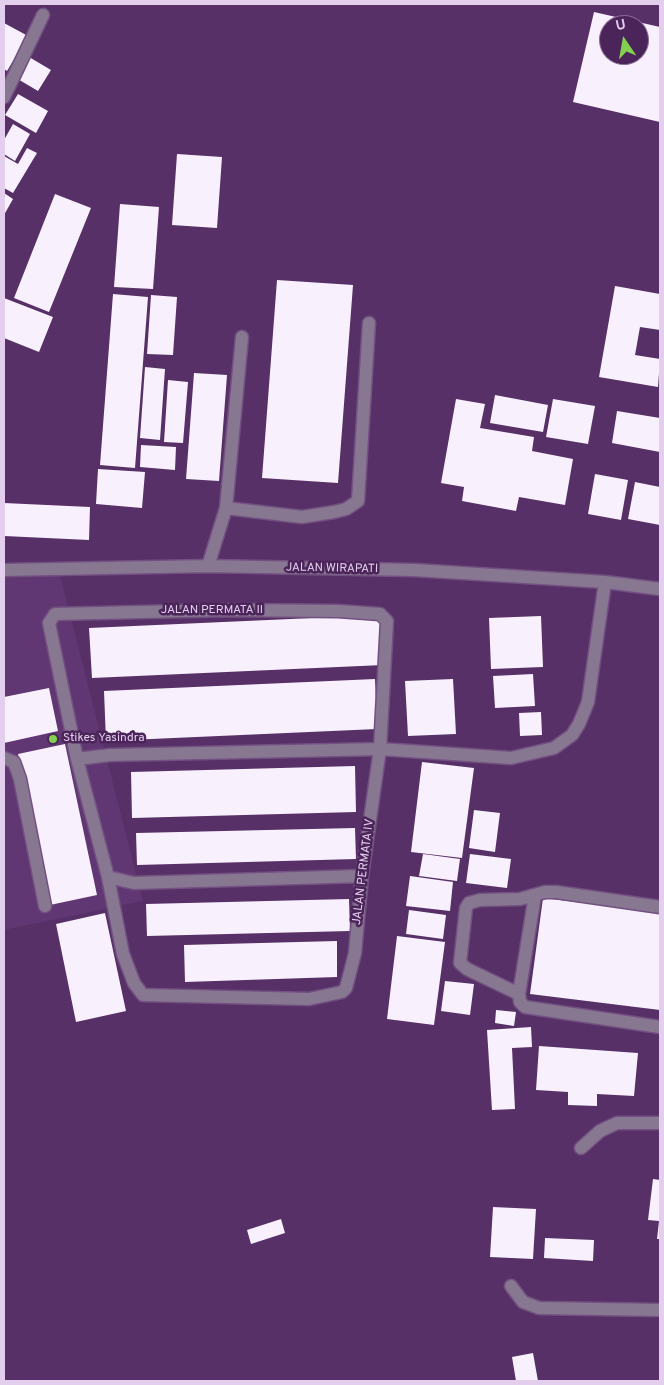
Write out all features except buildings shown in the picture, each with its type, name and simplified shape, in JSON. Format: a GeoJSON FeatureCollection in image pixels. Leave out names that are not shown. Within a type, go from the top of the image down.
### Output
{"type":"FeatureCollection","features":[{"type":"Feature","properties":{"kind":"street"},"geometry":{"type":"LineString","coordinates":[[4,97],[43,16]]}},
{"type":"Feature","properties":{"kind":"street"},"geometry":{"type":"LineString","coordinates":[[226,508],[302,517],[346,509],[358,502],[369,323]]}},
{"type":"Feature","properties":{"kind":"street"},"geometry":{"type":"LineString","coordinates":[[208,566],[226,508],[242,337]]}},
{"type":"Feature","properties":{"kind":"street","name":"JALAN WIRAPATI"},"geometry":{"type":"LineString","coordinates":[[4,570],[208,566],[414,570],[605,582],[660,589]]}},
{"type":"Feature","properties":{"kind":"street"},"geometry":{"type":"LineString","coordinates":[[362,876],[134,883],[108,877],[77,759],[110,756],[380,749],[511,758],[536,754],[554,748],[563,742],[579,724],[588,702],[605,582]]}},
{"type":"Feature","properties":{"kind":"street","name":"JALAN PERMATA II"},"geometry":{"type":"LineString","coordinates":[[77,759],[49,623],[55,614],[61,612],[227,610],[380,614],[385,616],[388,626],[380,749]]}},
{"type":"Feature","properties":{"kind":"street","name":"JALAN PERMATA IV"},"geometry":{"type":"LineString","coordinates":[[108,877],[123,954],[134,983],[143,995],[309,998],[335,995],[342,992],[346,988],[356,953],[362,876],[380,749]]}},
{"type":"Feature","properties":{"kind":"street"},"geometry":{"type":"LineString","coordinates":[[4,758],[14,762],[20,779],[45,906]]}},
{"type":"Feature","properties":{"kind":"street"},"geometry":{"type":"LineString","coordinates":[[518,994],[468,969],[460,963],[466,908],[469,903],[476,900],[520,899],[556,892],[660,907]]}},
{"type":"Feature","properties":{"kind":"street"},"geometry":{"type":"LineString","coordinates":[[535,895],[518,994],[520,1002],[525,1007],[660,1027]]}},
{"type":"Feature","properties":{"kind":"street"},"geometry":{"type":"LineString","coordinates":[[581,1148],[600,1131],[616,1124],[660,1123]]}},
{"type":"Feature","properties":{"kind":"street"},"geometry":{"type":"LineString","coordinates":[[511,1286],[524,1302],[539,1308],[660,1310]]}},
{"type":"Feature","properties":{"kind":"shaded area","name":"Stikes Yasindra"},"geometry":{"type":"Polygon","coordinates":[[[60,575],[143,901],[4,930],[4,577],[60,575]]]}},
{"type":"Feature","properties":{"kind":"place","name":"Stikes Yasindra"},"geometry":{"type":"Point","coordinates":[53,739]}}]}
